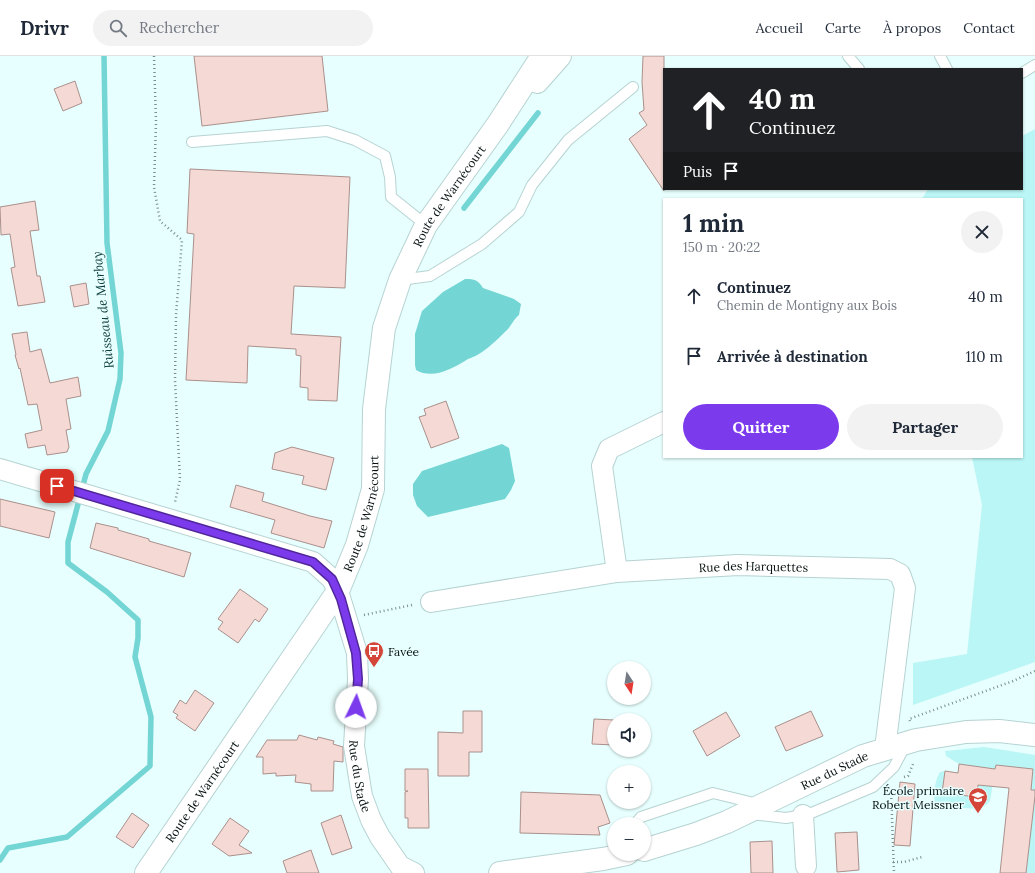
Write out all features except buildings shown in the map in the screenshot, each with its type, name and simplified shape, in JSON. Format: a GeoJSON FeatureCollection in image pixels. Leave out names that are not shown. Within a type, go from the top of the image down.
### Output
{"type":"FeatureCollection","features":[{"type":"Feature","properties":{"kind":"main road","name":"Route de Warnécourt"},"geometry":{"type":"LineString","coordinates":[[146,873],[338,591],[357,545],[373,489],[374,409],[382,343],[384,328],[400,280],[426,225],[498,124],[542,56]]}},
{"type":"Feature","properties":{"kind":"main road","name":"Route de Warnécourt"},"geometry":{"type":"LineString","coordinates":[[498,124],[560,56]]}},
{"type":"Feature","properties":{"kind":"main road","name":"Rue du Stade"},"geometry":{"type":"LineString","coordinates":[[651,848],[696,834],[754,809],[863,756],[911,741],[966,732],[999,730],[1035,735]]}},
{"type":"Feature","properties":{"kind":"main road"},"geometry":{"type":"LineString","coordinates":[[500,873],[574,868],[607,858]]}},
{"type":"Feature","properties":{"kind":"street"},"geometry":{"type":"LineString","coordinates":[[617,572],[602,466],[609,448],[663,422]]}},
{"type":"Feature","properties":{"kind":"street","name":"Rue du Stade"},"geometry":{"type":"LineString","coordinates":[[0,469],[313,562],[332,579],[338,591],[356,653],[358,679],[354,746],[362,796],[371,820],[380,837],[400,866],[414,873]]}},
{"type":"Feature","properties":{"kind":"street","name":"Rue des Harquettes"},"geometry":{"type":"LineString","coordinates":[[431,602],[617,572],[738,565],[890,569],[900,574],[905,588],[885,749]]}},
{"type":"Feature","properties":{"kind":"street"},"geometry":{"type":"LineString","coordinates":[[803,815],[806,870]]}},
{"type":"Feature","properties":{"kind":"lane"},"geometry":{"type":"LineString","coordinates":[[848,56],[858,68]]}},
{"type":"Feature","properties":{"kind":"lane"},"geometry":{"type":"LineString","coordinates":[[940,56],[946,68]]}},
{"type":"Feature","properties":{"kind":"lane"},"geometry":{"type":"LineString","coordinates":[[1023,72],[1035,65]]}},
{"type":"Feature","properties":{"kind":"lane"},"geometry":{"type":"LineString","coordinates":[[400,280],[430,276],[482,244],[519,212],[532,185],[568,140],[633,86]]}},
{"type":"Feature","properties":{"kind":"lane"},"geometry":{"type":"LineString","coordinates":[[192,142],[327,131],[355,140],[385,156],[390,178],[391,197],[426,225]]}},
{"type":"Feature","properties":{"kind":"lane"},"geometry":{"type":"LineString","coordinates":[[641,817],[713,793],[754,809],[786,818],[809,814],[873,787],[894,767],[911,741]]}},
{"type":"Feature","properties":{"kind":"path"},"geometry":{"type":"LineString","coordinates":[[154,56],[156,122],[154,187],[160,221],[182,240],[176,323],[175,380],[180,480],[171,520]]}},
{"type":"Feature","properties":{"kind":"path"},"geometry":{"type":"LineString","coordinates":[[346,619],[431,602]]}},
{"type":"Feature","properties":{"kind":"path"},"geometry":{"type":"LineString","coordinates":[[902,778],[908,776],[917,751],[911,741],[909,718],[1013,681],[1035,671]]}},
{"type":"Feature","properties":{"kind":"path"},"geometry":{"type":"LineString","coordinates":[[891,787],[894,873]]}},
{"type":"Feature","properties":{"kind":"path"},"geometry":{"type":"LineString","coordinates":[[893,862],[904,862],[922,857]]}},
{"type":"Feature","properties":{"kind":"shaded area"},"geometry":{"type":"Polygon","coordinates":[[[1035,129],[1035,662],[913,705],[913,663],[967,654],[982,505],[972,458],[1023,458],[1023,198],[923,198],[927,190],[1023,190],[1023,135],[1035,129]]]}},
{"type":"Feature","properties":{"kind":"shaded area"},"geometry":{"type":"Polygon","coordinates":[[[465,279],[476,280],[483,288],[514,299],[521,304],[519,315],[499,338],[477,355],[443,372],[429,374],[416,370],[415,334],[422,311],[443,292],[465,279]]]}},
{"type":"Feature","properties":{"kind":"shaded area"},"geometry":{"type":"Polygon","coordinates":[[[502,444],[509,448],[515,481],[505,499],[428,517],[417,506],[413,495],[413,484],[422,471],[502,444]]]}},
{"type":"Feature","properties":{"kind":"shaded area"},"geometry":{"type":"Polygon","coordinates":[[[984,747],[1035,755],[1035,790],[1031,790],[1033,769],[996,765],[990,801],[985,806],[979,809],[936,806],[934,798],[935,789],[940,772],[945,771],[942,793],[977,797],[981,767],[959,764],[946,756],[945,751],[984,747]]]}},
{"type":"Feature","properties":{"kind":"shaded area"},"geometry":{"type":"Polygon","coordinates":[[[1035,796],[1035,873],[1026,873],[1034,800],[1035,796]]]}},
{"type":"Feature","properties":{"kind":"waterway","name":"Ruisseau de Marbay"},"geometry":{"type":"LineString","coordinates":[[0,860],[8,848],[67,837],[150,766],[151,717],[135,657],[138,638],[138,620],[107,592],[68,563],[68,542],[86,474],[108,431],[120,379],[121,353],[107,243],[104,56]]}},
{"type":"Feature","properties":{"kind":"waterway"},"geometry":{"type":"LineString","coordinates":[[464,208],[538,113]]}},
{"type":"Feature","properties":{"kind":"place","name":"Favée"},"geometry":{"type":"Point","coordinates":[374,668]}},
{"type":"Feature","properties":{"kind":"place","name":"École primaire Robert Meissner"},"geometry":{"type":"Point","coordinates":[978,814]}},
{"type":"Feature","properties":{"kind":"route"},"geometry":{"type":"LineString","coordinates":[[57,486],[313,562],[332,579],[341,599],[356,653],[358,679],[356,707]]}}]}
